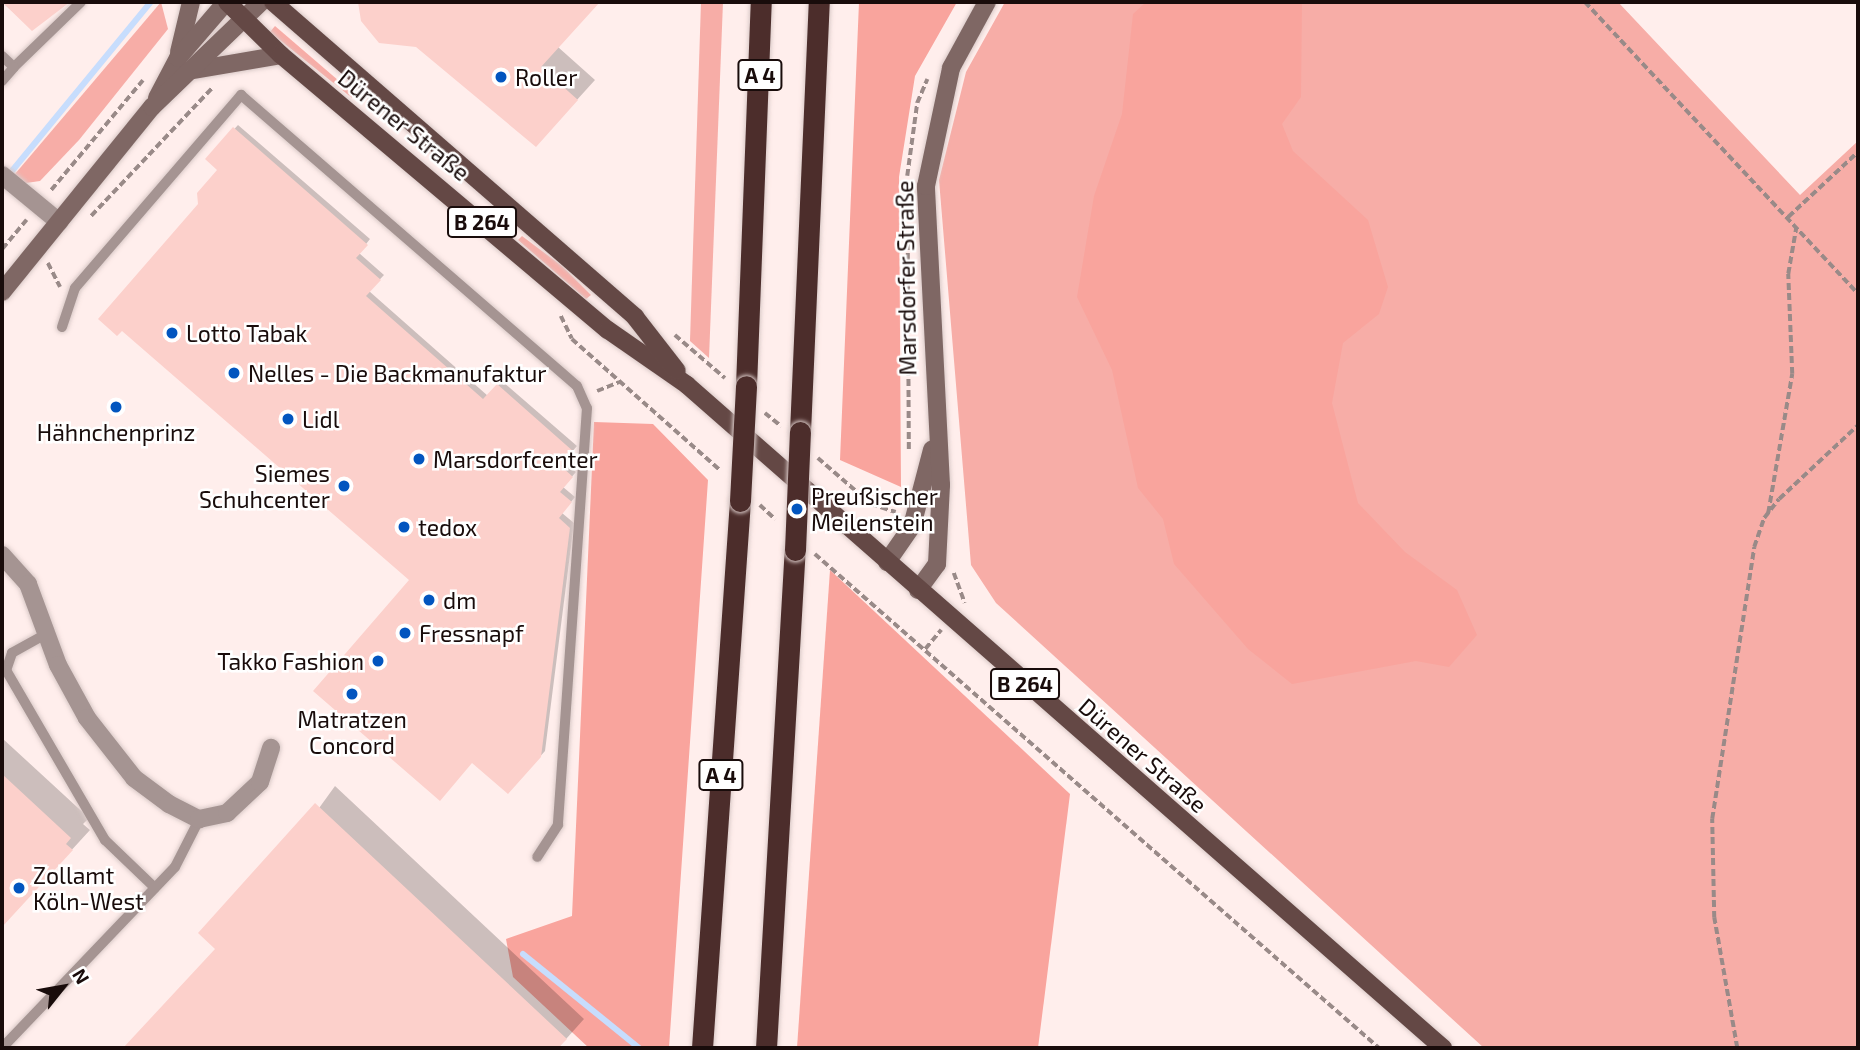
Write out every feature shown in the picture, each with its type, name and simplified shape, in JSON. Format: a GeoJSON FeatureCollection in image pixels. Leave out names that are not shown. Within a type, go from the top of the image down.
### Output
{"type":"FeatureCollection","features":[{"type":"Feature","properties":{"kind":"highway","name":"A 4"},"geometry":{"type":"LineString","coordinates":[[702,1048],[744,498],[738,384],[761,2]]}},
{"type":"Feature","properties":{"kind":"highway","name":"A 4"},"geometry":{"type":"LineString","coordinates":[[766,1048],[803,550],[795,433],[819,2]]}},
{"type":"Feature","properties":{"kind":"main road","name":"Dürener Straße"},"geometry":{"type":"LineString","coordinates":[[227,2],[281,55],[608,330],[687,385],[1443,1048]]}},
{"type":"Feature","properties":{"kind":"main road","name":"Dürener Straße"},"geometry":{"type":"LineString","coordinates":[[273,2],[635,317],[687,385]]}},
{"type":"Feature","properties":{"kind":"street"},"geometry":{"type":"LineString","coordinates":[[178,58],[191,2]]}},
{"type":"Feature","properties":{"kind":"street"},"geometry":{"type":"LineString","coordinates":[[152,107],[178,58],[227,2]]}},
{"type":"Feature","properties":{"kind":"street"},"geometry":{"type":"LineString","coordinates":[[2,292],[41,256],[59,222],[152,107],[194,70],[261,2]]}},
{"type":"Feature","properties":{"kind":"street","name":"Marsdorfer Straße"},"geometry":{"type":"LineString","coordinates":[[940,554],[926,186],[951,68],[987,2]]}},
{"type":"Feature","properties":{"kind":"street"},"geometry":{"type":"LineString","coordinates":[[194,70],[281,55]]}},
{"type":"Feature","properties":{"kind":"street"},"geometry":{"type":"LineString","coordinates":[[9,180],[59,222]]}},
{"type":"Feature","properties":{"kind":"street","name":"Marsdorfer Straße"},"geometry":{"type":"LineString","coordinates":[[887,562],[912,526],[934,440]]}},
{"type":"Feature","properties":{"kind":"street"},"geometry":{"type":"LineString","coordinates":[[918,590],[940,554]]}},
{"type":"Feature","properties":{"kind":"street"},"geometry":{"type":"LineString","coordinates":[[2,555],[28,584],[46,634],[87,718],[134,778],[200,818],[227,813],[246,800],[271,748]]}},
{"type":"Feature","properties":{"kind":"lane"},"geometry":{"type":"LineString","coordinates":[[2,81],[14,66],[81,2]]}},
{"type":"Feature","properties":{"kind":"lane"},"geometry":{"type":"LineString","coordinates":[[2,56],[14,66]]}},
{"type":"Feature","properties":{"kind":"lane"},"geometry":{"type":"LineString","coordinates":[[62,327],[72,298],[242,95],[577,386],[587,408],[558,825],[537,857]]}},
{"type":"Feature","properties":{"kind":"lane"},"geometry":{"type":"LineString","coordinates":[[46,634],[12,653],[6,670],[105,840],[155,888]]}},
{"type":"Feature","properties":{"kind":"lane"},"geometry":{"type":"LineString","coordinates":[[2,1048],[175,867],[200,818]]}},
{"type":"Feature","properties":{"kind":"path"},"geometry":{"type":"LineString","coordinates":[[1585,2],[1858,293]]}},
{"type":"Feature","properties":{"kind":"path"},"geometry":{"type":"LineString","coordinates":[[85,222],[221,80]]}},
{"type":"Feature","properties":{"kind":"path"},"geometry":{"type":"LineString","coordinates":[[1788,218],[1858,152]]}},
{"type":"Feature","properties":{"kind":"path"},"geometry":{"type":"LineString","coordinates":[[1737,1048],[1720,971],[1712,819],[1736,643],[1754,547],[1768,513],[1791,374],[1787,274],[1797,228]]}},
{"type":"Feature","properties":{"kind":"path"},"geometry":{"type":"LineString","coordinates":[[41,256],[57,252]]}},
{"type":"Feature","properties":{"kind":"path"},"geometry":{"type":"LineString","coordinates":[[40,271],[41,256]]}},
{"type":"Feature","properties":{"kind":"path"},"geometry":{"type":"LineString","coordinates":[[41,256],[56,283],[72,298]]}},
{"type":"Feature","properties":{"kind":"path"},"geometry":{"type":"LineString","coordinates":[[556,306],[572,339],[728,477]]}},
{"type":"Feature","properties":{"kind":"path"},"geometry":{"type":"LineString","coordinates":[[710,365],[738,384]]}},
{"type":"Feature","properties":{"kind":"path"},"geometry":{"type":"LineString","coordinates":[[582,397],[620,381]]}},
{"type":"Feature","properties":{"kind":"path"},"geometry":{"type":"LineString","coordinates":[[760,408],[795,433]]}},
{"type":"Feature","properties":{"kind":"path"},"geometry":{"type":"LineString","coordinates":[[1768,513],[1858,425]]}},
{"type":"Feature","properties":{"kind":"path"},"geometry":{"type":"LineString","coordinates":[[811,452],[871,504],[894,510],[912,526]]}},
{"type":"Feature","properties":{"kind":"path"},"geometry":{"type":"LineString","coordinates":[[744,498],[780,523]]}},
{"type":"Feature","properties":{"kind":"path"},"geometry":{"type":"LineString","coordinates":[[803,550],[925,649],[1379,1048]]}},
{"type":"Feature","properties":{"kind":"path"},"geometry":{"type":"LineString","coordinates":[[925,649],[966,601],[953,559],[940,554]]}},
{"type":"Feature","properties":{"kind":"shaded area"},"geometry":{"type":"Polygon","coordinates":[[[161,2],[168,29],[79,140],[40,181],[26,183],[15,174],[161,2]]]}},
{"type":"Feature","properties":{"kind":"shaded area"},"geometry":{"type":"Polygon","coordinates":[[[701,2],[723,2],[709,358],[690,341],[701,2]]]}},
{"type":"Feature","properties":{"kind":"shaded area"},"geometry":{"type":"Polygon","coordinates":[[[859,2],[957,2],[915,76],[899,177],[901,487],[840,460],[859,2]]]}},
{"type":"Feature","properties":{"kind":"shaded area"},"geometry":{"type":"Polygon","coordinates":[[[1005,2],[1618,2],[1800,195],[1858,141],[1858,1048],[1484,1048],[996,603],[971,565],[939,180],[966,72],[1005,2]]]}},
{"type":"Feature","properties":{"kind":"shaded area"},"geometry":{"type":"Polygon","coordinates":[[[1146,2],[1302,2],[1301,97],[1282,124],[1293,151],[1368,220],[1388,287],[1379,314],[1343,343],[1332,403],[1358,503],[1405,552],[1457,590],[1477,635],[1449,667],[1416,661],[1292,684],[1248,649],[1174,564],[1163,519],[1138,488],[1112,370],[1077,297],[1094,196],[1122,114],[1133,14],[1146,2]]]}},
{"type":"Feature","properties":{"kind":"shaded area"},"geometry":{"type":"Polygon","coordinates":[[[275,26],[353,93],[352,98],[270,32],[275,26]]]}},
{"type":"Feature","properties":{"kind":"shaded area"},"geometry":{"type":"Polygon","coordinates":[[[522,236],[562,266],[591,295],[586,299],[518,240],[522,236]]]}},
{"type":"Feature","properties":{"kind":"shaded area"},"geometry":{"type":"Polygon","coordinates":[[[594,422],[653,424],[708,480],[669,1048],[589,1048],[513,977],[506,939],[572,916],[594,422]]]}},
{"type":"Feature","properties":{"kind":"shaded area"},"geometry":{"type":"Polygon","coordinates":[[[830,570],[1070,794],[1038,1048],[797,1048],[830,570]]]}},
{"type":"Feature","properties":{"kind":"building"},"geometry":{"type":"Polygon","coordinates":[[[2,2],[70,2],[32,31],[2,2]]]}},
{"type":"Feature","properties":{"kind":"building","name":"Roller"},"geometry":{"type":"Polygon","coordinates":[[[358,2],[600,2],[541,67],[578,100],[536,147],[416,47],[379,43],[361,21],[358,2]]]}},
{"type":"Feature","properties":{"kind":"building","name":"Marsdorfcenter"},"geometry":{"type":"Polygon","coordinates":[[[233,127],[368,245],[356,258],[381,280],[366,296],[483,399],[497,384],[574,452],[561,466],[573,477],[560,492],[572,502],[559,518],[570,528],[541,757],[508,794],[472,763],[440,801],[313,691],[409,580],[122,331],[117,336],[98,319],[198,204],[197,193],[217,170],[205,159],[233,127]]]}},
{"type":"Feature","properties":{"kind":"building","name":"Zollamt Köln-West"},"geometry":{"type":"Polygon","coordinates":[[[2,774],[71,838],[66,844],[73,850],[2,927],[2,774]]]}},
{"type":"Feature","properties":{"kind":"building"},"geometry":{"type":"Polygon","coordinates":[[[315,803],[567,1039],[558,1048],[123,1048],[215,949],[198,933],[315,803]]]}},
{"type":"Feature","properties":{"kind":"waterway"},"geometry":{"type":"LineString","coordinates":[[7,177],[151,2]]}},
{"type":"Feature","properties":{"kind":"waterway"},"geometry":{"type":"LineString","coordinates":[[523,954],[639,1048]]}},
{"type":"Feature","properties":{"kind":"place","name":"Roller"},"geometry":{"type":"Point","coordinates":[501,77]}},
{"type":"Feature","properties":{"kind":"place","name":"Lotto Tabak"},"geometry":{"type":"Point","coordinates":[172,333]}},
{"type":"Feature","properties":{"kind":"place","name":"Nelles - Die Backmanufaktur"},"geometry":{"type":"Point","coordinates":[234,373]}},
{"type":"Feature","properties":{"kind":"place","name":"Hähnchenprinz"},"geometry":{"type":"Point","coordinates":[116,407]}},
{"type":"Feature","properties":{"kind":"place","name":"Lidl"},"geometry":{"type":"Point","coordinates":[288,419]}},
{"type":"Feature","properties":{"kind":"place","name":"Marsdorfcenter"},"geometry":{"type":"Point","coordinates":[419,459]}},
{"type":"Feature","properties":{"kind":"place","name":"Siemes Schuhcenter"},"geometry":{"type":"Point","coordinates":[344,486]}},
{"type":"Feature","properties":{"kind":"place","name":"Preußischer Meilenstein"},"geometry":{"type":"Point","coordinates":[797,509]}},
{"type":"Feature","properties":{"kind":"place","name":"tedox"},"geometry":{"type":"Point","coordinates":[404,527]}},
{"type":"Feature","properties":{"kind":"place","name":"dm"},"geometry":{"type":"Point","coordinates":[429,600]}},
{"type":"Feature","properties":{"kind":"place","name":"Fressnapf"},"geometry":{"type":"Point","coordinates":[405,633]}},
{"type":"Feature","properties":{"kind":"place","name":"Takko Fashion"},"geometry":{"type":"Point","coordinates":[378,661]}},
{"type":"Feature","properties":{"kind":"place","name":"Matratzen Concord"},"geometry":{"type":"Point","coordinates":[352,694]}},
{"type":"Feature","properties":{"kind":"place","name":"Zollamt Köln-West"},"geometry":{"type":"Point","coordinates":[19,888]}}]}
